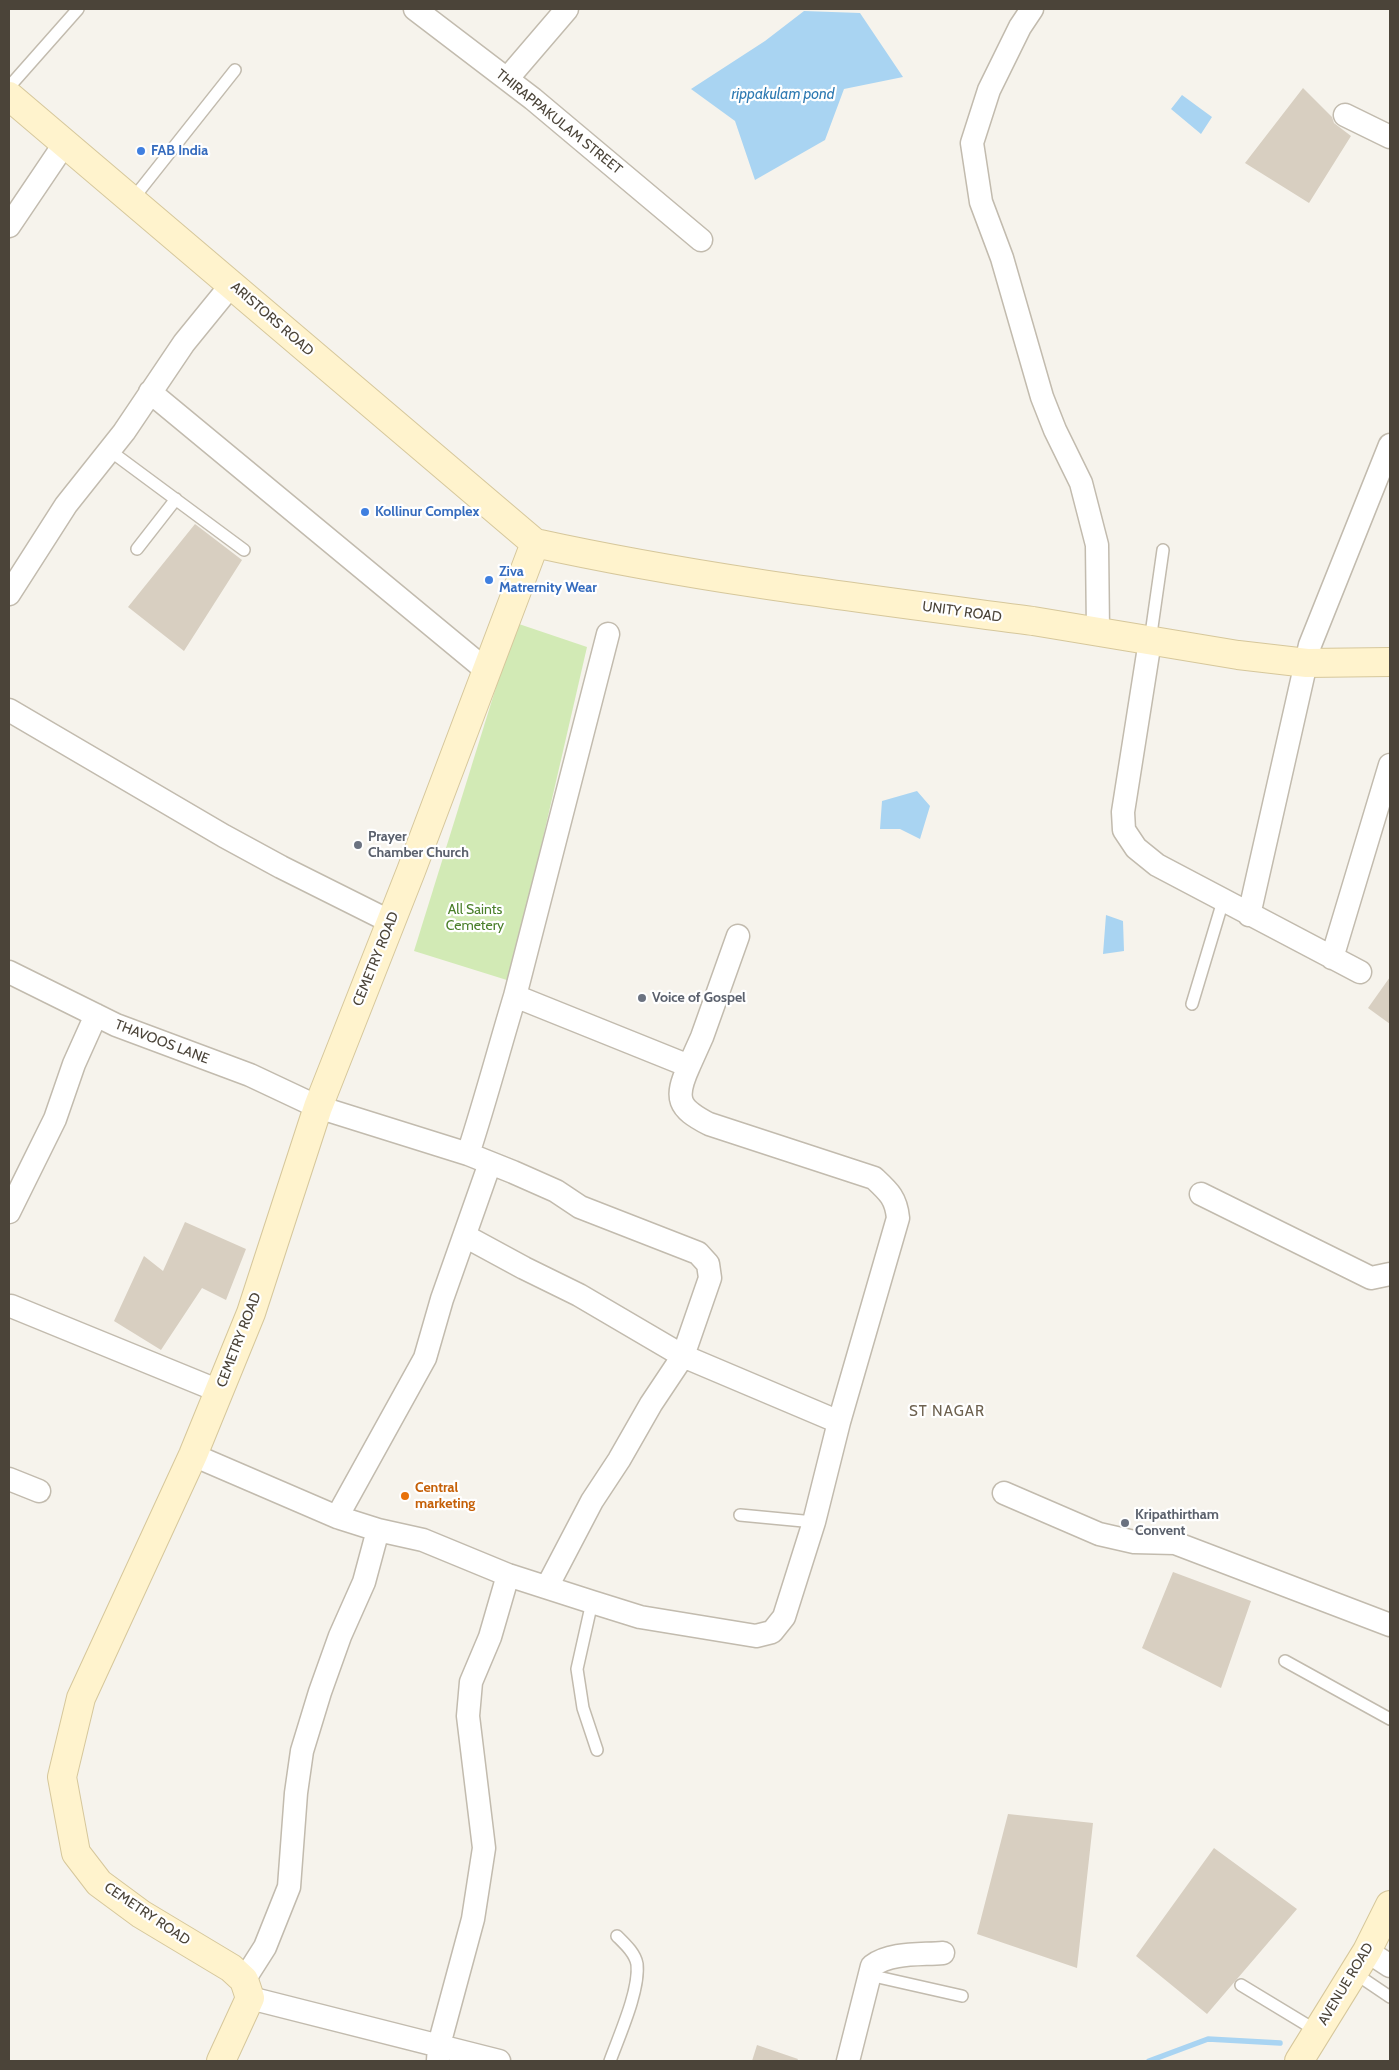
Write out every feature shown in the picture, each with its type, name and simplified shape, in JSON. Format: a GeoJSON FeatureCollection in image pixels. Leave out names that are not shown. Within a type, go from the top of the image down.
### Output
{"type":"FeatureCollection","features":[{"type":"Feature","properties":{"kind":"street","name":"THIRAPPAKULAM STREET"},"geometry":{"type":"LineString","coordinates":[[415,9],[584,141],[700,240]]}},
{"type":"Feature","properties":{"kind":"street"},"geometry":{"type":"LineString","coordinates":[[507,79],[567,9]]}},
{"type":"Feature","properties":{"kind":"street"},"geometry":{"type":"LineString","coordinates":[[1032,9],[1020,27],[989,90],[972,143],[981,202],[1002,258],[1042,397],[1055,430],[1081,483],[1097,545],[1098,631]]}},
{"type":"Feature","properties":{"kind":"street","name":"ARISTORS ROAD"},"geometry":{"type":"LineString","coordinates":[[9,96],[535,543]]}},
{"type":"Feature","properties":{"kind":"street"},"geometry":{"type":"LineString","coordinates":[[1345,115],[1390,137]]}},
{"type":"Feature","properties":{"kind":"street"},"geometry":{"type":"LineString","coordinates":[[9,226],[65,143]]}},
{"type":"Feature","properties":{"kind":"street"},"geometry":{"type":"LineString","coordinates":[[9,594],[66,505],[124,432],[184,343],[232,284]]}},
{"type":"Feature","properties":{"kind":"street"},"geometry":{"type":"LineString","coordinates":[[150,392],[486,670]]}},
{"type":"Feature","properties":{"kind":"street"},"geometry":{"type":"LineString","coordinates":[[1250,915],[1310,645],[1390,445]]}},
{"type":"Feature","properties":{"kind":"street","name":"UNITY ROAD"},"geometry":{"type":"LineString","coordinates":[[535,543],[593,556],[779,588],[1033,621],[1065,628],[1098,631],[1238,655],[1307,663],[1390,662]]}},
{"type":"Feature","properties":{"kind":"street","name":"CEMETRY ROAD"},"geometry":{"type":"LineString","coordinates":[[247,1989],[231,1968],[141,1914],[100,1882],[76,1853],[62,1777],[81,1698],[192,1455],[251,1313],[318,1107],[391,922],[535,543]]}},
{"type":"Feature","properties":{"kind":"street"},"geometry":{"type":"LineString","coordinates":[[468,1154],[486,1101],[499,1045],[515,996],[608,634]]}},
{"type":"Feature","properties":{"kind":"street"},"geometry":{"type":"LineString","coordinates":[[1150,641],[1123,812],[1124,830],[1136,848],[1157,865],[1360,972]]}},
{"type":"Feature","properties":{"kind":"street"},"geometry":{"type":"LineString","coordinates":[[9,710],[232,840],[281,867],[391,922]]}},
{"type":"Feature","properties":{"kind":"street"},"geometry":{"type":"LineString","coordinates":[[1332,958],[1390,765]]}},
{"type":"Feature","properties":{"kind":"street"},"geometry":{"type":"LineString","coordinates":[[192,1455],[337,1517],[378,1530],[423,1540],[508,1575],[640,1617],[756,1636],[772,1632],[784,1617],[814,1522],[839,1422],[898,1218],[896,1203],[887,1190],[874,1178],[709,1124],[690,1114],[680,1100],[681,1083],[702,1037],[738,936]]}},
{"type":"Feature","properties":{"kind":"street","name":"THAVOOS LANE"},"geometry":{"type":"LineString","coordinates":[[9,972],[124,1028],[250,1075],[318,1107],[468,1154],[490,1163],[556,1191],[580,1207],[698,1253],[708,1264],[710,1278],[683,1356],[651,1404],[592,1501],[547,1587]]}},
{"type":"Feature","properties":{"kind":"street"},"geometry":{"type":"LineString","coordinates":[[515,996],[689,1066]]}},
{"type":"Feature","properties":{"kind":"street"},"geometry":{"type":"LineString","coordinates":[[9,1212],[18,1171],[55,1119],[74,1064],[96,1015]]}},
{"type":"Feature","properties":{"kind":"street"},"geometry":{"type":"LineString","coordinates":[[337,1517],[425,1358],[442,1299],[490,1163]]}},
{"type":"Feature","properties":{"kind":"street"},"geometry":{"type":"LineString","coordinates":[[1201,1194],[1371,1278],[1390,1274]]}},
{"type":"Feature","properties":{"kind":"street"},"geometry":{"type":"LineString","coordinates":[[465,1236],[578,1295],[683,1356],[839,1422]]}},
{"type":"Feature","properties":{"kind":"street"},"geometry":{"type":"LineString","coordinates":[[11,1306],[219,1391]]}},
{"type":"Feature","properties":{"kind":"street"},"geometry":{"type":"LineString","coordinates":[[9,1479],[39,1491]]}},
{"type":"Feature","properties":{"kind":"street"},"geometry":{"type":"LineString","coordinates":[[1004,1493],[1099,1534],[1134,1542],[1175,1543],[1390,1625]]}},
{"type":"Feature","properties":{"kind":"street"},"geometry":{"type":"LineString","coordinates":[[220,2061],[289,1887],[296,1793],[302,1751],[340,1636],[364,1582],[378,1530]]}},
{"type":"Feature","properties":{"kind":"street"},"geometry":{"type":"LineString","coordinates":[[439,2053],[473,1918],[484,1848],[468,1716],[471,1682],[490,1637],[508,1575]]}},
{"type":"Feature","properties":{"kind":"street","name":"AVENUE ROAD"},"geometry":{"type":"LineString","coordinates":[[1299,2061],[1360,1961],[1390,1905]]}},
{"type":"Feature","properties":{"kind":"street"},"geometry":{"type":"LineString","coordinates":[[848,2061],[872,1966],[890,1957],[943,1953]]}},
{"type":"Feature","properties":{"kind":"street"},"geometry":{"type":"LineString","coordinates":[[1360,1961],[1390,1966]]}},
{"type":"Feature","properties":{"kind":"street"},"geometry":{"type":"LineString","coordinates":[[247,1989],[439,2053],[499,2061]]}},
{"type":"Feature","properties":{"kind":"lane"},"geometry":{"type":"LineString","coordinates":[[9,87],[78,9]]}},
{"type":"Feature","properties":{"kind":"lane"},"geometry":{"type":"LineString","coordinates":[[132,200],[235,70]]}},
{"type":"Feature","properties":{"kind":"lane"},"geometry":{"type":"LineString","coordinates":[[109,450],[244,550]]}},
{"type":"Feature","properties":{"kind":"lane"},"geometry":{"type":"LineString","coordinates":[[137,549],[176,499]]}},
{"type":"Feature","properties":{"kind":"lane"},"geometry":{"type":"LineString","coordinates":[[1150,641],[1163,550]]}},
{"type":"Feature","properties":{"kind":"lane"},"geometry":{"type":"LineString","coordinates":[[1192,1004],[1223,901]]}},
{"type":"Feature","properties":{"kind":"lane"},"geometry":{"type":"LineString","coordinates":[[740,1515],[814,1522]]}},
{"type":"Feature","properties":{"kind":"lane"},"geometry":{"type":"LineString","coordinates":[[592,1602],[578,1669],[583,1708],[597,1750]]}},
{"type":"Feature","properties":{"kind":"lane"},"geometry":{"type":"LineString","coordinates":[[1285,1661],[1390,1719]]}},
{"type":"Feature","properties":{"kind":"lane"},"geometry":{"type":"LineString","coordinates":[[610,2061],[635,1987],[637,1964],[632,1952],[617,1936]]}},
{"type":"Feature","properties":{"kind":"lane"},"geometry":{"type":"LineString","coordinates":[[1360,1961],[1390,1997]]}},
{"type":"Feature","properties":{"kind":"lane"},"geometry":{"type":"LineString","coordinates":[[869,1975],[962,1996]]}},
{"type":"Feature","properties":{"kind":"lane"},"geometry":{"type":"LineString","coordinates":[[1241,1985],[1317,2031]]}},
{"type":"Feature","properties":{"kind":"green space","name":"All Saints Cemetery"},"geometry":{"type":"Polygon","coordinates":[[[516,623],[587,647],[510,981],[414,951],[516,623]]]}},
{"type":"Feature","properties":{"kind":"water","name":"rippakulam pond"},"geometry":{"type":"Polygon","coordinates":[[[804,11],[860,13],[903,77],[844,89],[825,140],[755,180],[735,121],[691,89],[765,41],[804,11]]]}},
{"type":"Feature","properties":{"kind":"water"},"geometry":{"type":"Polygon","coordinates":[[[1182,95],[1212,117],[1201,134],[1171,109],[1182,95]]]}},
{"type":"Feature","properties":{"kind":"water"},"geometry":{"type":"Polygon","coordinates":[[[917,791],[930,806],[920,839],[900,829],[880,829],[882,801],[917,791]]]}},
{"type":"Feature","properties":{"kind":"water"},"geometry":{"type":"Polygon","coordinates":[[[1106,915],[1123,921],[1124,951],[1103,954],[1106,915]]]}},
{"type":"Feature","properties":{"kind":"building"},"geometry":{"type":"Polygon","coordinates":[[[1303,88],[1332,117],[1334,123],[1351,136],[1309,203],[1245,163],[1303,88]]]}},
{"type":"Feature","properties":{"kind":"building"},"geometry":{"type":"Polygon","coordinates":[[[195,524],[242,560],[184,651],[128,607],[195,524]]]}},
{"type":"Feature","properties":{"kind":"building"},"geometry":{"type":"Polygon","coordinates":[[[1390,977],[1390,1024],[1368,1008],[1390,977]]]}},
{"type":"Feature","properties":{"kind":"building"},"geometry":{"type":"Polygon","coordinates":[[[185,1222],[246,1249],[226,1300],[202,1288],[161,1350],[114,1321],[144,1256],[163,1271],[185,1222]]]}},
{"type":"Feature","properties":{"kind":"building"},"geometry":{"type":"Polygon","coordinates":[[[1173,1572],[1251,1601],[1221,1688],[1142,1648],[1173,1572]]]}},
{"type":"Feature","properties":{"kind":"building"},"geometry":{"type":"Polygon","coordinates":[[[1008,1814],[1093,1823],[1077,1968],[977,1934],[1008,1814]]]}},
{"type":"Feature","properties":{"kind":"building"},"geometry":{"type":"Polygon","coordinates":[[[1214,1848],[1297,1909],[1207,2014],[1136,1956],[1214,1848]]]}},
{"type":"Feature","properties":{"kind":"building"},"geometry":{"type":"Polygon","coordinates":[[[757,2045],[798,2059],[797,2061],[752,2061],[757,2045]]]}},
{"type":"Feature","properties":{"kind":"waterway"},"geometry":{"type":"LineString","coordinates":[[1149,2061],[1208,2039],[1280,2043]]}},
{"type":"Feature","properties":{"kind":"place","name":"FAB India"},"geometry":{"type":"Point","coordinates":[141,151]}},
{"type":"Feature","properties":{"kind":"place","name":"Kollinur Complex"},"geometry":{"type":"Point","coordinates":[365,512]}},
{"type":"Feature","properties":{"kind":"place","name":"Ziva Matrernity Wear"},"geometry":{"type":"Point","coordinates":[489,580]}},
{"type":"Feature","properties":{"kind":"place","name":"Prayer Chamber Church"},"geometry":{"type":"Point","coordinates":[358,845]}},
{"type":"Feature","properties":{"kind":"place","name":"Voice of Gospel"},"geometry":{"type":"Point","coordinates":[642,998]}},
{"type":"Feature","properties":{"kind":"place","name":"Central marketing"},"geometry":{"type":"Point","coordinates":[405,1496]}},
{"type":"Feature","properties":{"kind":"place","name":"Kripathirtham Convent"},"geometry":{"type":"Point","coordinates":[1125,1523]}},
{"type":"Feature","properties":{"kind":"district","name":"ST NAGAR"},"geometry":{"type":"Point","coordinates":[947,1412]}}]}
